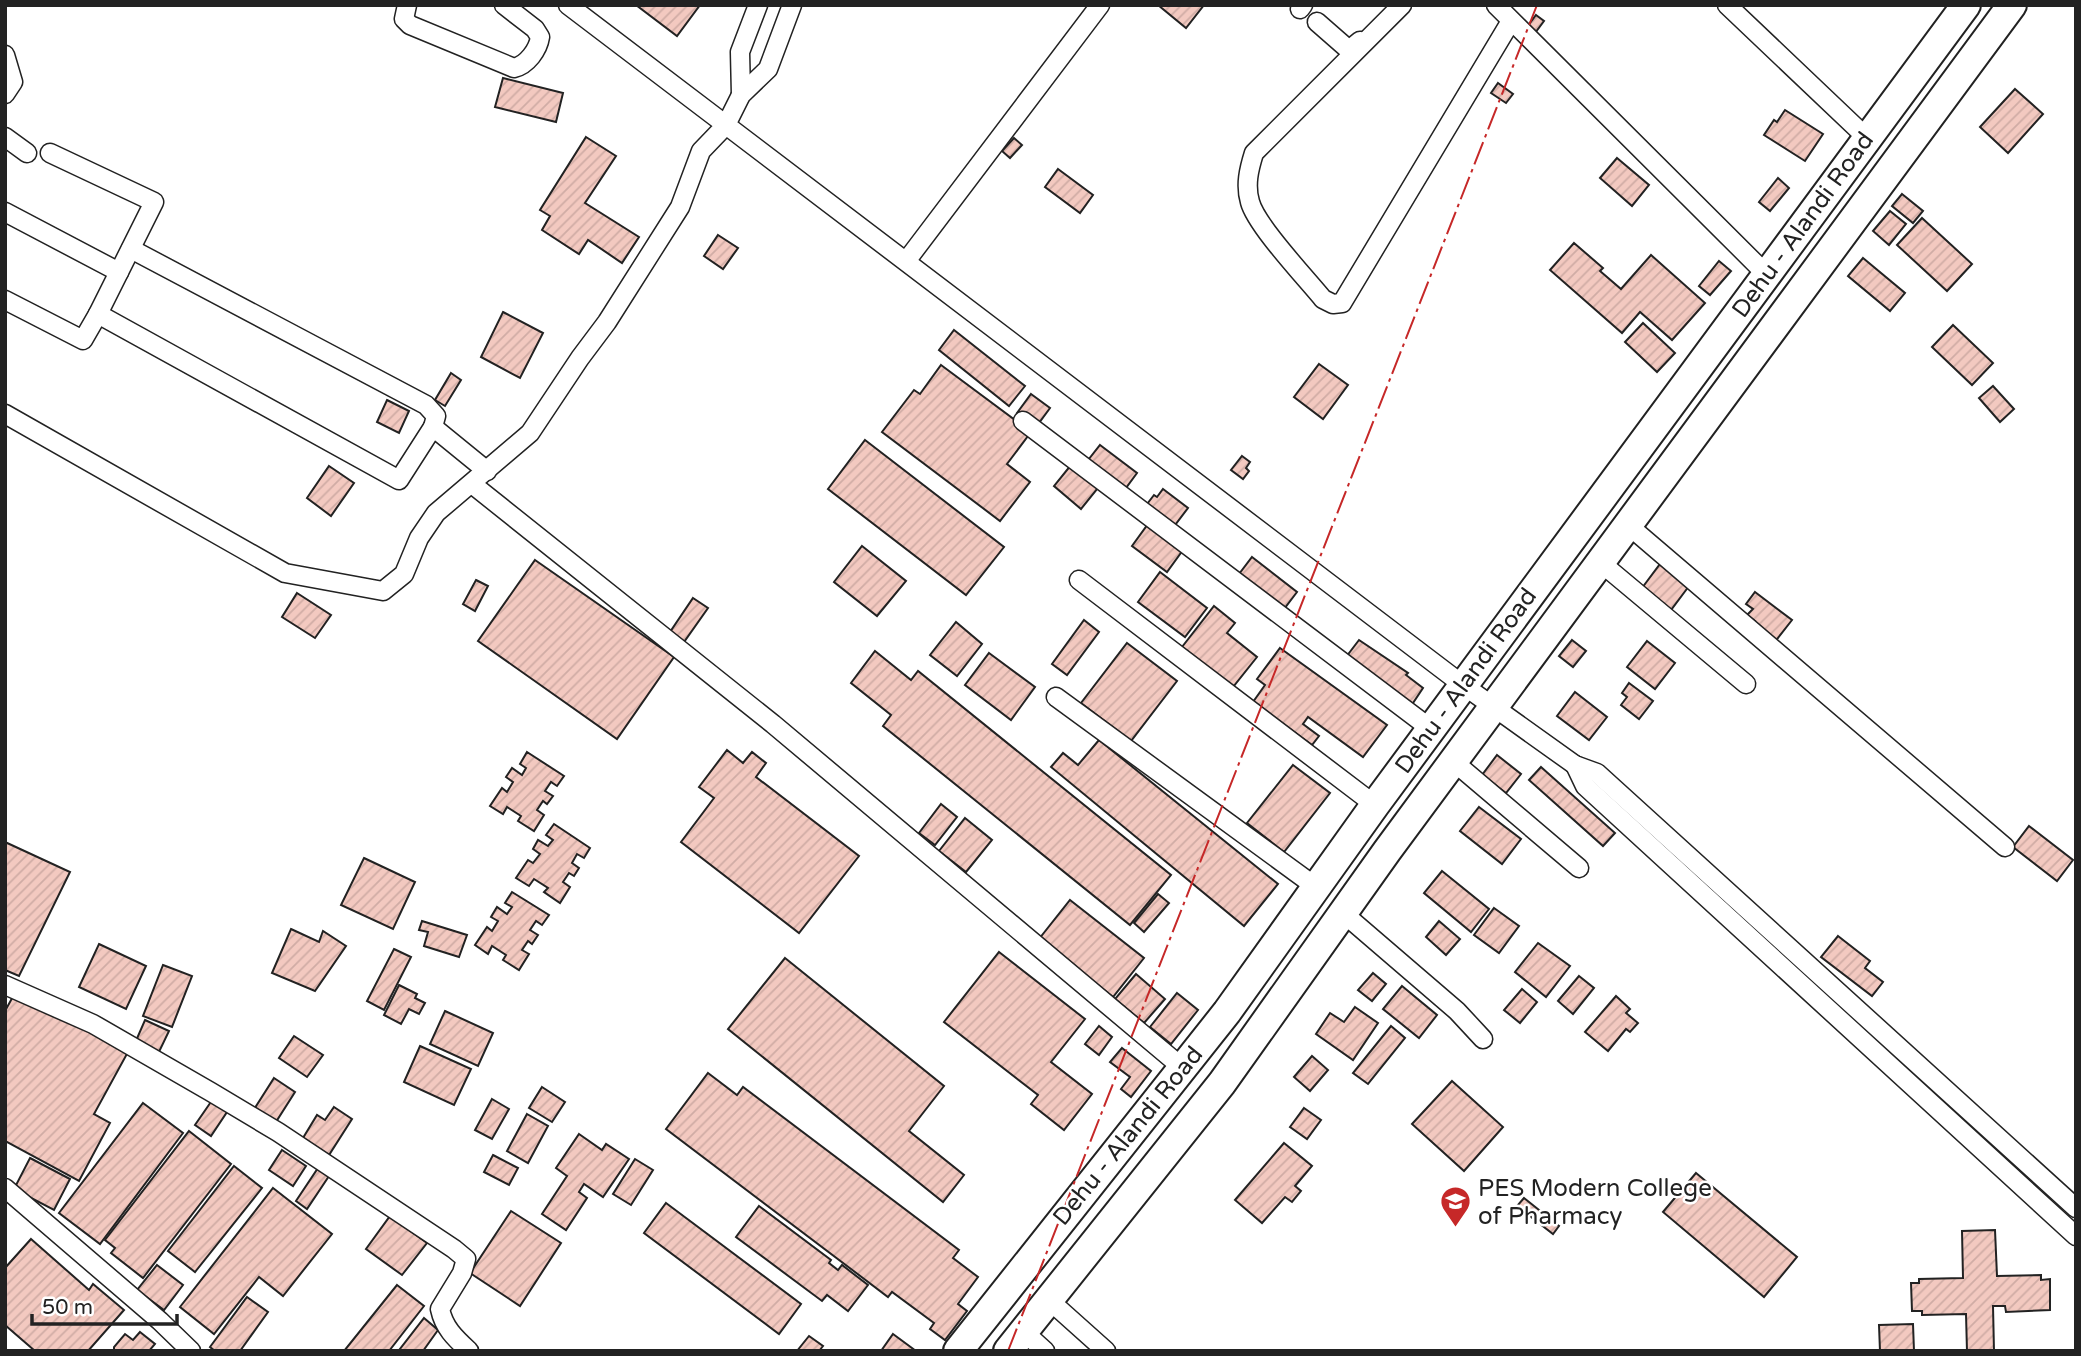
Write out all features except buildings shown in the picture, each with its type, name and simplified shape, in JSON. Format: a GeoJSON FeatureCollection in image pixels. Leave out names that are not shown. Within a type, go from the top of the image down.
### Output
{"type":"FeatureCollection","features":[{"type":"Feature","properties":{"kind":"main road","name":"Dehu - Alandi Road"},"geometry":{"type":"LineString","coordinates":[[958,1351],[1184,1069],[1463,685],[1965,5]]}},
{"type":"Feature","properties":{"kind":"main road","name":"Dehu - Alandi Road"},"geometry":{"type":"LineString","coordinates":[[1016,1341],[1222,1083],[1343,913],[2012,5]]}},
{"type":"Feature","properties":{"kind":"street"},"geometry":{"type":"LineString","coordinates":[[407,5],[404,19],[410,25],[514,68],[521,67],[539,45],[540,37],[535,29],[504,5]]}},
{"type":"Feature","properties":{"kind":"street"},"geometry":{"type":"LineString","coordinates":[[568,5],[1463,685],[1575,765],[1597,773],[2076,1208]]}},
{"type":"Feature","properties":{"kind":"street"},"geometry":{"type":"LineString","coordinates":[[5,414],[285,573],[383,591],[404,575],[419,538],[436,513],[530,433],[607,322],[680,207],[701,151],[726,125],[741,95],[768,69],[792,5]]}},
{"type":"Feature","properties":{"kind":"street"},"geometry":{"type":"LineString","coordinates":[[907,260],[1100,5]]}},
{"type":"Feature","properties":{"kind":"street"},"geometry":{"type":"LineString","coordinates":[[1317,22],[1349,50],[1394,5]]}},
{"type":"Feature","properties":{"kind":"street"},"geometry":{"type":"LineString","coordinates":[[1402,5],[1254,153],[1247,174],[1250,202],[1259,221],[1323,299],[1333,304],[1342,303],[1511,21]]}},
{"type":"Feature","properties":{"kind":"street"},"geometry":{"type":"LineString","coordinates":[[1496,5],[1766,274]]}},
{"type":"Feature","properties":{"kind":"street"},"geometry":{"type":"LineString","coordinates":[[1727,5],[1867,138]]}},
{"type":"Feature","properties":{"kind":"street"},"geometry":{"type":"LineString","coordinates":[[741,95],[740,52],[754,7]]}},
{"type":"Feature","properties":{"kind":"street"},"geometry":{"type":"LineString","coordinates":[[5,55],[13,82],[5,94]]}},
{"type":"Feature","properties":{"kind":"street"},"geometry":{"type":"LineString","coordinates":[[5,137],[27,153]]}},
{"type":"Feature","properties":{"kind":"street"},"geometry":{"type":"LineString","coordinates":[[5,300],[83,340],[154,202],[50,153]]}},
{"type":"Feature","properties":{"kind":"street"},"geometry":{"type":"LineString","coordinates":[[5,212],[119,272]]}},
{"type":"Feature","properties":{"kind":"street"},"geometry":{"type":"LineString","coordinates":[[98,314],[399,480],[433,427],[436,416],[426,405],[131,249]]}},
{"type":"Feature","properties":{"kind":"street"},"geometry":{"type":"LineString","coordinates":[[1023,421],[1431,729]]}},
{"type":"Feature","properties":{"kind":"street"},"geometry":{"type":"LineString","coordinates":[[433,427],[487,471]]}},
{"type":"Feature","properties":{"kind":"street"},"geometry":{"type":"LineString","coordinates":[[472,484],[773,724],[1184,1069]]}},
{"type":"Feature","properties":{"kind":"street"},"geometry":{"type":"LineString","coordinates":[[1628,525],[2004,847]]}},
{"type":"Feature","properties":{"kind":"street"},"geometry":{"type":"LineString","coordinates":[[1601,562],[1746,684]]}},
{"type":"Feature","properties":{"kind":"street"},"geometry":{"type":"LineString","coordinates":[[1079,580],[1375,805]]}},
{"type":"Feature","properties":{"kind":"street"},"geometry":{"type":"LineString","coordinates":[[1056,697],[1316,887]]}},
{"type":"Feature","properties":{"kind":"street"},"geometry":{"type":"LineString","coordinates":[[1454,762],[1579,868]]}},
{"type":"Feature","properties":{"kind":"street"},"geometry":{"type":"LineString","coordinates":[[1575,765],[1585,786],[2076,1236]]}},
{"type":"Feature","properties":{"kind":"street"},"geometry":{"type":"LineString","coordinates":[[1672,864],[1684,850]]}},
{"type":"Feature","properties":{"kind":"street"},"geometry":{"type":"LineString","coordinates":[[1343,913],[1457,1011],[1483,1039]]}},
{"type":"Feature","properties":{"kind":"street"},"geometry":{"type":"LineString","coordinates":[[5,985],[93,1024],[211,1092],[278,1132],[454,1249],[466,1259],[462,1273],[440,1309],[443,1321],[452,1335],[469,1351]]}},
{"type":"Feature","properties":{"kind":"street"},"geometry":{"type":"LineString","coordinates":[[5,1188],[160,1321],[191,1351]]}},
{"type":"Feature","properties":{"kind":"street"},"geometry":{"type":"LineString","coordinates":[[1049,1300],[1106,1351]]}},
{"type":"Feature","properties":{"kind":"street"},"geometry":{"type":"LineString","coordinates":[[1016,1341],[1045,1351]]}},
{"type":"Feature","properties":{"kind":"power"},"geometry":{"type":"LineString","coordinates":[[1008,1351],[1537,5]]}},
{"type":"Feature","properties":{"kind":"place","name":"PES Modern College of Pharmacy"},"geometry":{"type":"Point","coordinates":[1455,1229]}}]}
